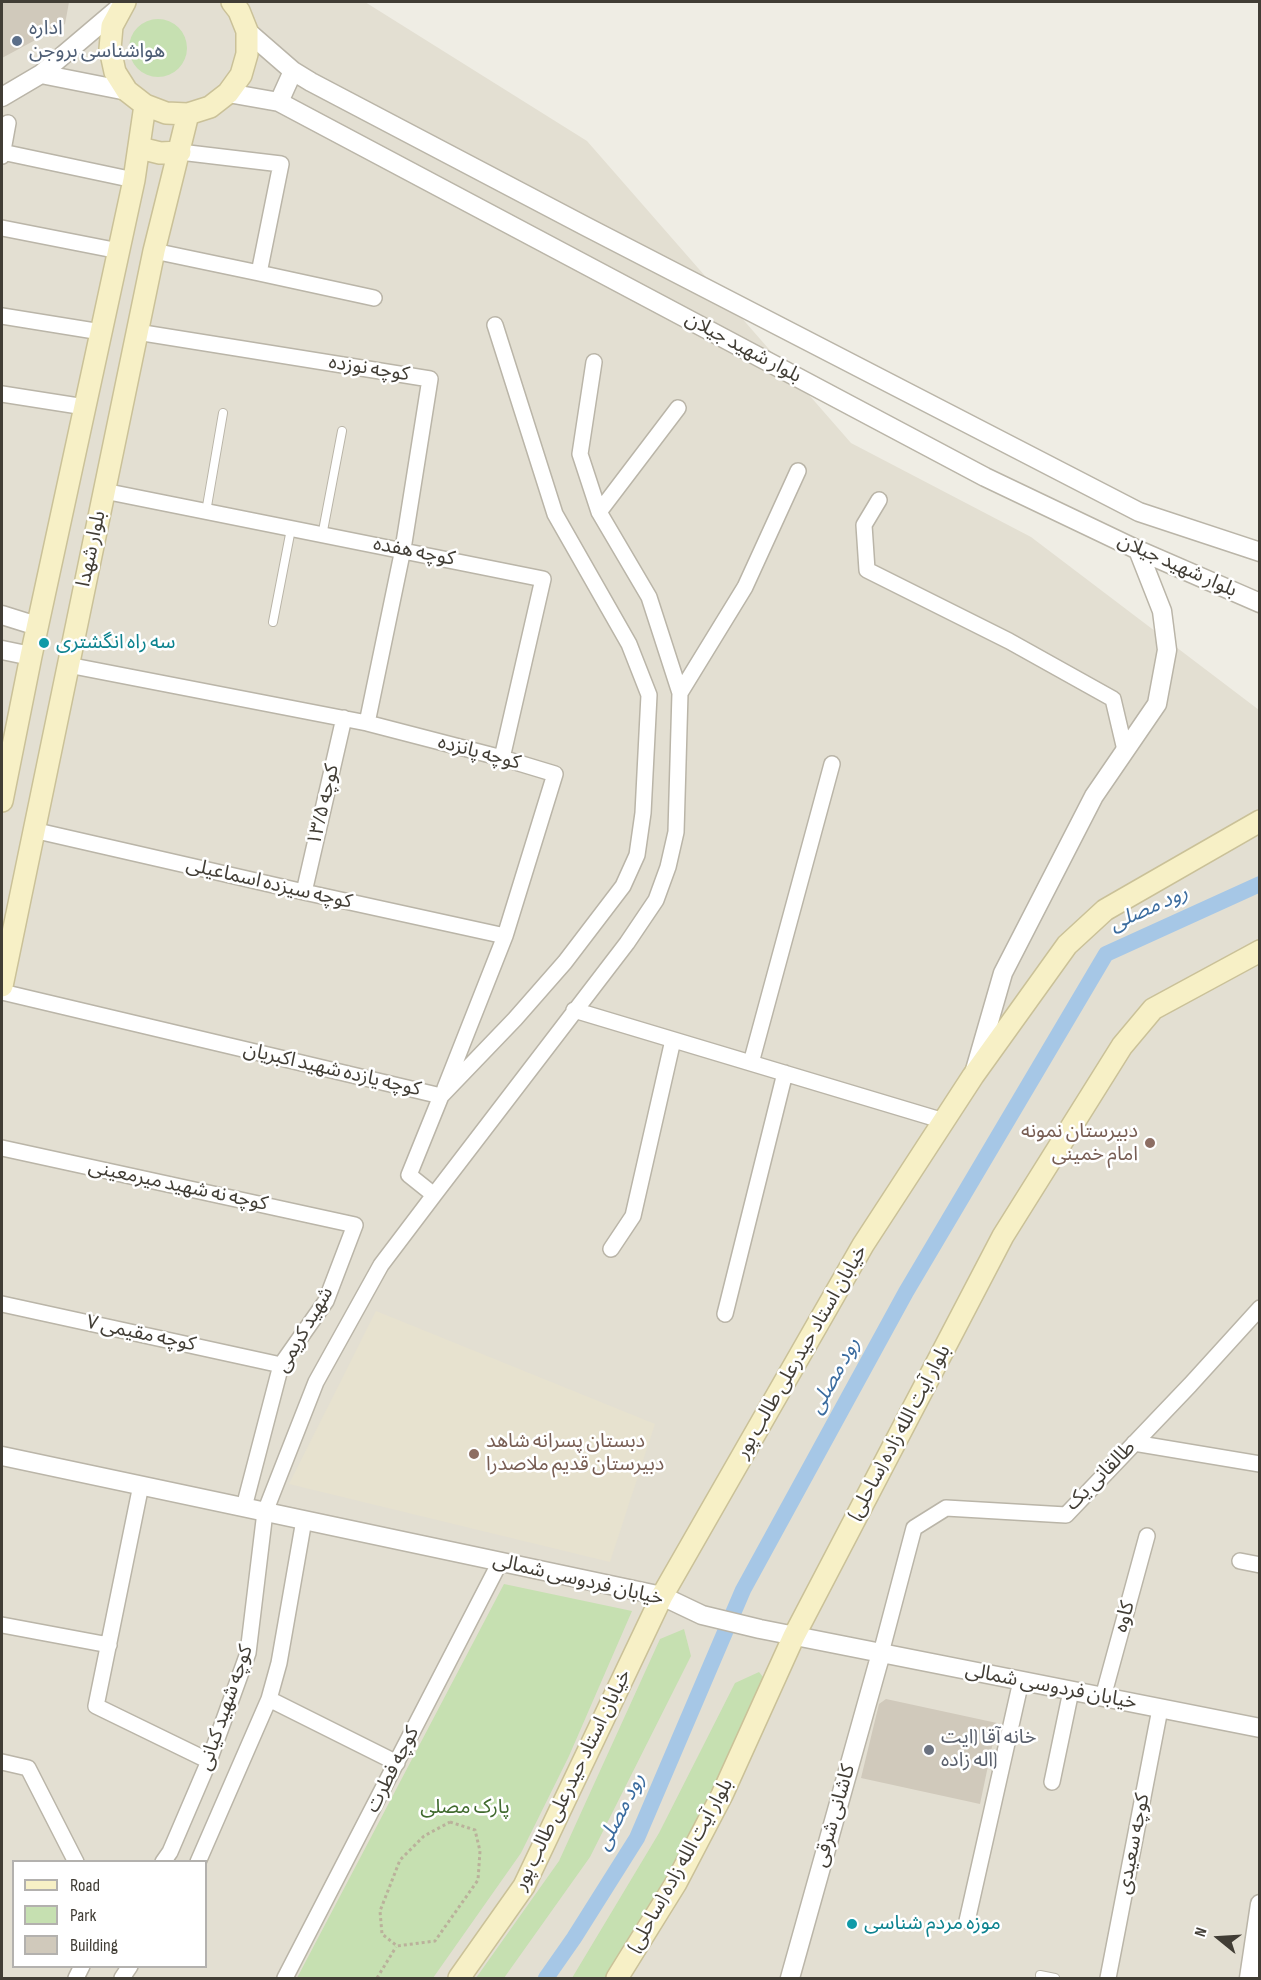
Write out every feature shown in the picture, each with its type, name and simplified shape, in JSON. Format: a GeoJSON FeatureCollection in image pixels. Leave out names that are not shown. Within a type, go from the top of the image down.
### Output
{"type":"FeatureCollection","features":[{"type":"Feature","properties":{"kind":"main road"},"geometry":{"type":"LineString","coordinates":[[124,4],[112,26],[110,50],[115,72],[127,91],[145,105],[166,113],[188,114],[210,107],[228,93],[241,75],[247,54],[247,31],[239,11],[232,2]]}},
{"type":"Feature","properties":{"kind":"main road","name":"بلوار شهدا"},"geometry":{"type":"LineString","coordinates":[[2,801],[37,626],[134,180],[145,105]]}},
{"type":"Feature","properties":{"kind":"main road","name":"بلوار شهدا"},"geometry":{"type":"LineString","coordinates":[[2,986],[153,251],[188,114]]}},
{"type":"Feature","properties":{"kind":"main road"},"geometry":{"type":"LineString","coordinates":[[140,148],[160,153],[180,152]]}},
{"type":"Feature","properties":{"kind":"main road","name":"خیابان استاد حیدرعلی طالب پور"},"geometry":{"type":"LineString","coordinates":[[459,1978],[524,1886],[662,1596],[863,1245],[973,1076],[1067,945],[1105,910],[1260,821]]}},
{"type":"Feature","properties":{"kind":"main road","name":"بلوار آیت الله زاده (ساحلی)"},"geometry":{"type":"LineString","coordinates":[[617,1978],[676,1883],[722,1795],[794,1636],[1003,1236],[1122,1046],[1153,1009],[1260,951]]}},
{"type":"Feature","properties":{"kind":"street"},"geometry":{"type":"LineString","coordinates":[[2,97],[41,74],[124,4]]}},
{"type":"Feature","properties":{"kind":"street","name":"بلوار شهید جیلان"},"geometry":{"type":"LineString","coordinates":[[247,31],[293,71],[310,82],[1139,512],[1260,552]]}},
{"type":"Feature","properties":{"kind":"street"},"geometry":{"type":"LineString","coordinates":[[279,102],[293,71]]}},
{"type":"Feature","properties":{"kind":"street"},"geometry":{"type":"LineString","coordinates":[[41,74],[127,91]]}},
{"type":"Feature","properties":{"kind":"street","name":"بلوار شهید جیلان"},"geometry":{"type":"LineString","coordinates":[[228,93],[279,102],[985,477],[1138,550],[1260,603]]}},
{"type":"Feature","properties":{"kind":"street"},"geometry":{"type":"LineString","coordinates":[[8,123],[2,154],[134,180]]}},
{"type":"Feature","properties":{"kind":"street"},"geometry":{"type":"LineString","coordinates":[[180,152],[281,164],[259,273]]}},
{"type":"Feature","properties":{"kind":"street"},"geometry":{"type":"LineString","coordinates":[[2,228],[119,251]]}},
{"type":"Feature","properties":{"kind":"street"},"geometry":{"type":"LineString","coordinates":[[153,251],[374,298]]}},
{"type":"Feature","properties":{"kind":"street"},"geometry":{"type":"LineString","coordinates":[[2,316],[101,332]]}},
{"type":"Feature","properties":{"kind":"street"},"geometry":{"type":"LineString","coordinates":[[441,1096],[565,963],[623,886],[637,855],[643,813],[649,695],[629,645],[555,514],[495,325]]}},
{"type":"Feature","properties":{"kind":"street","name":"کوچه نوزده"},"geometry":{"type":"LineString","coordinates":[[137,332],[430,379],[403,549]]}},
{"type":"Feature","properties":{"kind":"street"},"geometry":{"type":"LineString","coordinates":[[265,1512],[316,1382],[381,1266],[574,1010],[627,944],[656,900],[668,867],[676,832],[680,693],[649,597],[598,512],[580,454],[594,362]]}},
{"type":"Feature","properties":{"kind":"street"},"geometry":{"type":"LineString","coordinates":[[2,394],[85,407]]}},
{"type":"Feature","properties":{"kind":"street"},"geometry":{"type":"LineString","coordinates":[[598,512],[678,408]]}},
{"type":"Feature","properties":{"kind":"street"},"geometry":{"type":"LineString","coordinates":[[680,693],[745,587],[798,471]]}},
{"type":"Feature","properties":{"kind":"street","name":"کوچه هفده"},"geometry":{"type":"LineString","coordinates":[[104,492],[322,536],[403,549],[543,579],[502,758]]}},
{"type":"Feature","properties":{"kind":"street"},"geometry":{"type":"LineString","coordinates":[[879,500],[864,525],[867,570],[1008,641],[1113,699],[1125,750]]}},
{"type":"Feature","properties":{"kind":"street"},"geometry":{"type":"LineString","coordinates":[[367,723],[403,549]]}},
{"type":"Feature","properties":{"kind":"street"},"geometry":{"type":"LineString","coordinates":[[973,1076],[1002,973],[1094,796],[1157,704],[1167,650],[1162,610],[1138,550]]}},
{"type":"Feature","properties":{"kind":"street"},"geometry":{"type":"LineString","coordinates":[[2,615],[37,626]]}},
{"type":"Feature","properties":{"kind":"street"},"geometry":{"type":"LineString","coordinates":[[2,650],[31,656]]}},
{"type":"Feature","properties":{"kind":"street","name":"کوچه پانزده"},"geometry":{"type":"LineString","coordinates":[[68,665],[367,723],[555,774],[505,936],[441,1096]]}},
{"type":"Feature","properties":{"kind":"street","name":"کوچه ۱۳/۵"},"geometry":{"type":"LineString","coordinates":[[304,892],[344,718]]}},
{"type":"Feature","properties":{"kind":"street"},"geometry":{"type":"LineString","coordinates":[[751,1063],[832,764]]}},
{"type":"Feature","properties":{"kind":"street","name":"کوچه سیزده اسماعیلی"},"geometry":{"type":"LineString","coordinates":[[33,830],[505,936]]}},
{"type":"Feature","properties":{"kind":"street","name":"کوچه یازده شهید اکبریان"},"geometry":{"type":"LineString","coordinates":[[2,992],[441,1096],[409,1175],[434,1196]]}},
{"type":"Feature","properties":{"kind":"street"},"geometry":{"type":"LineString","coordinates":[[574,1010],[944,1120]]}},
{"type":"Feature","properties":{"kind":"street"},"geometry":{"type":"LineString","coordinates":[[611,1249],[633,1216],[673,1040]]}},
{"type":"Feature","properties":{"kind":"street"},"geometry":{"type":"LineString","coordinates":[[725,1314],[785,1073]]}},
{"type":"Feature","properties":{"kind":"street","name":"کوچه نه شهید میرمعینی"},"geometry":{"type":"LineString","coordinates":[[2,1148],[355,1225]]}},
{"type":"Feature","properties":{"kind":"street","name":"شهید کریمی"},"geometry":{"type":"LineString","coordinates":[[244,1507],[281,1365],[326,1301],[355,1225]]}},
{"type":"Feature","properties":{"kind":"street","name":"کوچه مقیمی ۷"},"geometry":{"type":"LineString","coordinates":[[2,1304],[281,1365]]}},
{"type":"Feature","properties":{"kind":"street","name":"طالقانی یک"},"geometry":{"type":"LineString","coordinates":[[880,1653],[914,1528],[946,1508],[1066,1515],[1260,1308]]}},
{"type":"Feature","properties":{"kind":"street"},"geometry":{"type":"LineString","coordinates":[[1134,1443],[1260,1464]]}},
{"type":"Feature","properties":{"kind":"street","name":"خیابان فردوسی شمالی"},"geometry":{"type":"LineString","coordinates":[[2,1456],[662,1596],[702,1615],[760,1629],[1260,1728]]}},
{"type":"Feature","properties":{"kind":"street"},"geometry":{"type":"LineString","coordinates":[[141,1485],[96,1706],[209,1761]]}},
{"type":"Feature","properties":{"kind":"street","name":"کوچه شهید کیانی"},"geometry":{"type":"LineString","coordinates":[[164,1860],[170,1852],[209,1761],[248,1653],[265,1512]]}},
{"type":"Feature","properties":{"kind":"street"},"geometry":{"type":"LineString","coordinates":[[199,1860],[269,1699],[279,1663],[304,1520]]}},
{"type":"Feature","properties":{"kind":"street","name":"کاوه"},"geometry":{"type":"LineString","coordinates":[[1103,1697],[1147,1536]]}},
{"type":"Feature","properties":{"kind":"street"},"geometry":{"type":"LineString","coordinates":[[1240,1561],[1260,1564]]}},
{"type":"Feature","properties":{"kind":"street","name":"کوچه فطرت"},"geometry":{"type":"LineString","coordinates":[[285,1978],[500,1562]]}},
{"type":"Feature","properties":{"kind":"street"},"geometry":{"type":"LineString","coordinates":[[2,1625],[109,1645]]}},
{"type":"Feature","properties":{"kind":"street","name":"کاشانی شرقی"},"geometry":{"type":"LineString","coordinates":[[790,1978],[880,1653]]}},
{"type":"Feature","properties":{"kind":"street"},"geometry":{"type":"LineString","coordinates":[[967,1921],[1021,1681]]}},
{"type":"Feature","properties":{"kind":"street"},"geometry":{"type":"LineString","coordinates":[[1052,1782],[1071,1691]]}},
{"type":"Feature","properties":{"kind":"street"},"geometry":{"type":"LineString","coordinates":[[269,1699],[397,1763]]}},
{"type":"Feature","properties":{"kind":"street","name":"کوچه سعیدی"},"geometry":{"type":"LineString","coordinates":[[1108,1978],[1161,1709]]}},
{"type":"Feature","properties":{"kind":"street"},"geometry":{"type":"LineString","coordinates":[[2,1762],[28,1767],[75,1860]]}},
{"type":"Feature","properties":{"kind":"street"},"geometry":{"type":"LineString","coordinates":[[1249,1978],[1260,1904]]}},
{"type":"Feature","properties":{"kind":"lane"},"geometry":{"type":"LineString","coordinates":[[206,512],[223,413]]}},
{"type":"Feature","properties":{"kind":"lane"},"geometry":{"type":"LineString","coordinates":[[322,536],[342,431]]}},
{"type":"Feature","properties":{"kind":"lane"},"geometry":{"type":"LineString","coordinates":[[273,622],[291,529]]}},
{"type":"Feature","properties":{"kind":"lane"},"geometry":{"type":"LineString","coordinates":[[1040,1975],[1055,1978]]}},
{"type":"Feature","properties":{"kind":"path"},"geometry":{"type":"LineString","coordinates":[[450,1822],[475,1830],[480,1851],[478,1880],[435,1941],[397,1946],[382,1934],[380,1911],[400,1860],[424,1836],[450,1822]]}},
{"type":"Feature","properties":{"kind":"path"},"geometry":{"type":"LineString","coordinates":[[377,1978],[397,1946]]}},
{"type":"Feature","properties":{"kind":"shaded area"},"geometry":{"type":"Polygon","coordinates":[[[2,2],[365,2],[587,141],[851,443],[1031,537],[1259,710],[1259,1978],[2,1978],[2,2]]]}},
{"type":"Feature","properties":{"kind":"shaded area","name":"دبستان پسرانه شاهد دبیرستان قدیم ملاصدرا"},"geometry":{"type":"Polygon","coordinates":[[[376,1311],[655,1424],[610,1562],[289,1484],[376,1311]]]}},
{"type":"Feature","properties":{"kind":"green space"},"geometry":{"type":"Polygon","coordinates":[[[152,19],[164,19],[179,27],[187,42],[187,54],[179,69],[164,77],[152,77],[137,69],[129,54],[129,42],[137,27],[152,19]]]}},
{"type":"Feature","properties":{"kind":"green space","name":"پارک مصلی"},"geometry":{"type":"Polygon","coordinates":[[[504,1584],[632,1611],[569,1756],[521,1853],[433,1978],[297,1978],[504,1584]]]}},
{"type":"Feature","properties":{"kind":"green space"},"geometry":{"type":"Polygon","coordinates":[[[684,1629],[691,1656],[590,1857],[504,1978],[476,1978],[559,1861],[660,1639],[684,1629]]]}},
{"type":"Feature","properties":{"kind":"green space"},"geometry":{"type":"Polygon","coordinates":[[[759,1672],[767,1682],[668,1882],[609,1978],[572,1978],[659,1833],[735,1683],[759,1672]]]}},
{"type":"Feature","properties":{"kind":"building","name":"اداره هواشناسی بروجن"},"geometry":{"type":"Polygon","coordinates":[[[2,2],[69,2],[65,24],[2,58],[2,2]]]}},
{"type":"Feature","properties":{"kind":"building","name":"خانه آقا (ایت اله زاده)"},"geometry":{"type":"Polygon","coordinates":[[[886,1699],[997,1723],[980,1804],[861,1778],[879,1704],[886,1699]]]}},
{"type":"Feature","properties":{"kind":"waterway","name":"رود مصلی"},"geometry":{"type":"LineString","coordinates":[[546,1978],[637,1838],[743,1590],[906,1292],[1106,954],[1260,884]]}},
{"type":"Feature","properties":{"kind":"place","name":"اداره هواشناسی بروجن"},"geometry":{"type":"Point","coordinates":[17,41]}},
{"type":"Feature","properties":{"kind":"place","name":"سه راه انگشتری"},"geometry":{"type":"Point","coordinates":[44,643]}},
{"type":"Feature","properties":{"kind":"place","name":"دبیرستان نمونه امام خمینی"},"geometry":{"type":"Point","coordinates":[1150,1143]}},
{"type":"Feature","properties":{"kind":"place","name":"دبستان پسرانه شاهد دبیرستان قدیم ملاصدرا"},"geometry":{"type":"Point","coordinates":[474,1454]}},
{"type":"Feature","properties":{"kind":"place","name":"خانه آقا (ایت اله زاده)"},"geometry":{"type":"Point","coordinates":[929,1750]}},
{"type":"Feature","properties":{"kind":"place","name":"موزه مردم شناسی"},"geometry":{"type":"Point","coordinates":[852,1924]}}]}
